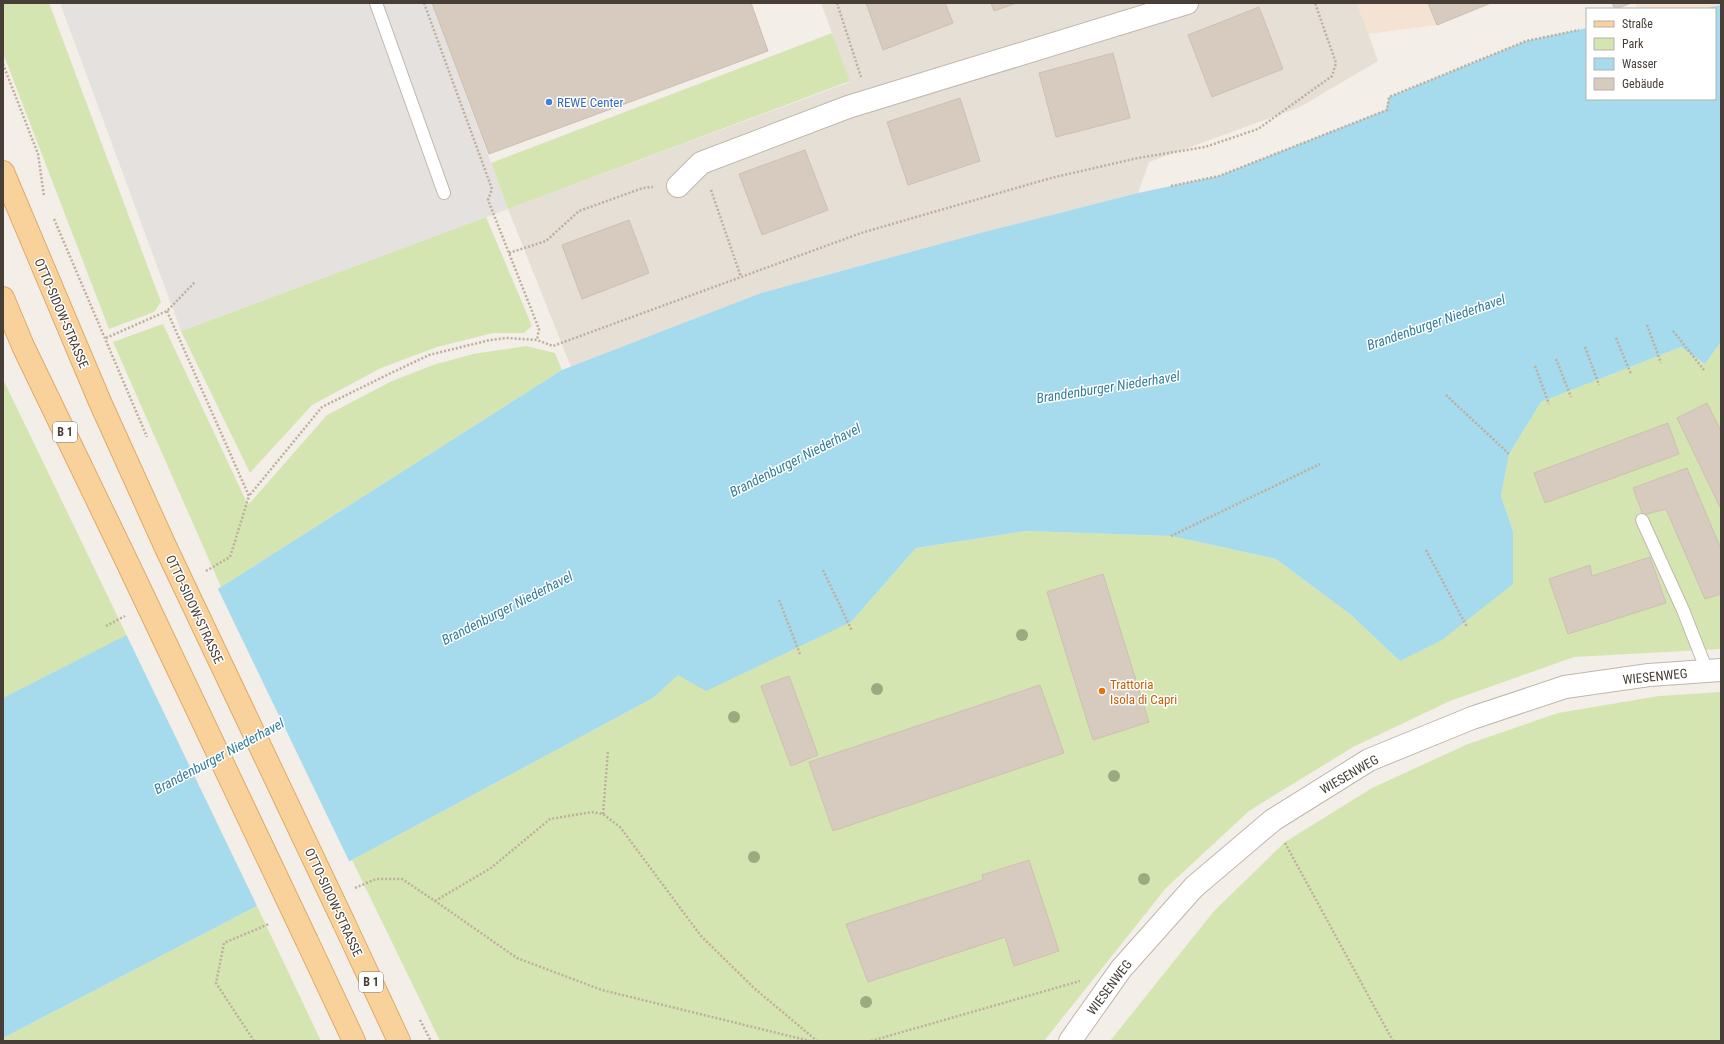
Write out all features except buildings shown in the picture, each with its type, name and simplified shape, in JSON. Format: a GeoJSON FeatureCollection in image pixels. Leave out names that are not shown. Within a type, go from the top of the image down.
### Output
{"type":"FeatureCollection","features":[{"type":"Feature","properties":{"kind":"main road","name":"OTTO-SIDOW-STRASSE"},"geometry":{"type":"LineString","coordinates":[[3,172],[100,402],[166,548],[399,1041]]}},
{"type":"Feature","properties":{"kind":"main road","name":"B 1"},"geometry":{"type":"LineString","coordinates":[[3,298],[23,346],[354,1041]]}},
{"type":"Feature","properties":{"kind":"street"},"geometry":{"type":"LineString","coordinates":[[678,186],[701,163],[848,106],[1187,3]]}},
{"type":"Feature","properties":{"kind":"street","name":"WIESENWEG"},"geometry":{"type":"LineString","coordinates":[[1070,1041],[1121,970],[1194,887],[1273,820],[1369,760],[1472,718],[1565,687],[1650,675],[1714,670]]}},
{"type":"Feature","properties":{"kind":"lane"},"geometry":{"type":"LineString","coordinates":[[376,3],[444,193]]}},
{"type":"Feature","properties":{"kind":"lane"},"geometry":{"type":"LineString","coordinates":[[1642,520],[1683,610],[1714,670]]}},
{"type":"Feature","properties":{"kind":"path"},"geometry":{"type":"LineString","coordinates":[[424,3],[492,189],[488,200],[539,329],[537,340]]}},
{"type":"Feature","properties":{"kind":"path"},"geometry":{"type":"LineString","coordinates":[[837,3],[869,100]]}},
{"type":"Feature","properties":{"kind":"path"},"geometry":{"type":"LineString","coordinates":[[167,311],[249,496],[322,407],[429,355],[490,340],[507,338],[537,340],[553,346],[781,261],[861,233],[1051,178],[1138,158],[1205,147],[1258,129],[1332,76],[1336,63],[1315,3]]}},
{"type":"Feature","properties":{"kind":"path"},"geometry":{"type":"LineString","coordinates":[[1171,186],[1219,176],[1387,110],[1389,97],[1526,41],[1578,30]]}},
{"type":"Feature","properties":{"kind":"path"},"geometry":{"type":"LineString","coordinates":[[3,64],[38,154],[43,196],[47,203]]}},
{"type":"Feature","properties":{"kind":"path"},"geometry":{"type":"LineString","coordinates":[[701,163],[741,277]]}},
{"type":"Feature","properties":{"kind":"path"},"geometry":{"type":"LineString","coordinates":[[509,253],[546,241],[579,211],[643,188],[678,186]]}},
{"type":"Feature","properties":{"kind":"path"},"geometry":{"type":"LineString","coordinates":[[53,217],[149,441]]}},
{"type":"Feature","properties":{"kind":"path"},"geometry":{"type":"LineString","coordinates":[[106,338],[167,311],[195,282]]}},
{"type":"Feature","properties":{"kind":"path"},"geometry":{"type":"LineString","coordinates":[[1647,324],[1661,363]]}},
{"type":"Feature","properties":{"kind":"path"},"geometry":{"type":"LineString","coordinates":[[1673,331],[1704,370]]}},
{"type":"Feature","properties":{"kind":"path"},"geometry":{"type":"LineString","coordinates":[[1616,338],[1631,374]]}},
{"type":"Feature","properties":{"kind":"path"},"geometry":{"type":"LineString","coordinates":[[1585,347],[1599,385]]}},
{"type":"Feature","properties":{"kind":"path"},"geometry":{"type":"LineString","coordinates":[[1556,359],[1571,397]]}},
{"type":"Feature","properties":{"kind":"path"},"geometry":{"type":"LineString","coordinates":[[1535,366],[1549,404]]}},
{"type":"Feature","properties":{"kind":"path"},"geometry":{"type":"LineString","coordinates":[[1446,395],[1509,454]]}},
{"type":"Feature","properties":{"kind":"path"},"geometry":{"type":"LineString","coordinates":[[1171,536],[1320,464]]}},
{"type":"Feature","properties":{"kind":"path"},"geometry":{"type":"LineString","coordinates":[[1426,550],[1467,627]]}},
{"type":"Feature","properties":{"kind":"path"},"geometry":{"type":"LineString","coordinates":[[823,570],[852,631]]}},
{"type":"Feature","properties":{"kind":"path"},"geometry":{"type":"LineString","coordinates":[[779,600],[800,654]]}},
{"type":"Feature","properties":{"kind":"path"},"geometry":{"type":"LineString","coordinates":[[603,814],[608,751]]}},
{"type":"Feature","properties":{"kind":"path"},"geometry":{"type":"LineString","coordinates":[[435,901],[491,868],[550,819],[592,812],[603,814],[620,828],[701,936],[754,988],[817,1041]]}},
{"type":"Feature","properties":{"kind":"path"},"geometry":{"type":"LineString","coordinates":[[1273,820],[1393,1041]]}},
{"type":"Feature","properties":{"kind":"path"},"geometry":{"type":"LineString","coordinates":[[355,888],[376,878],[402,880],[517,958],[602,990],[810,1041]]}},
{"type":"Feature","properties":{"kind":"path"},"geometry":{"type":"LineString","coordinates":[[254,1041],[216,983],[224,944],[275,922]]}},
{"type":"Feature","properties":{"kind":"path"},"geometry":{"type":"LineString","coordinates":[[871,1041],[1121,970]]}},
{"type":"Feature","properties":{"kind":"shaded area"},"geometry":{"type":"Polygon","coordinates":[[[60,3],[432,3],[508,209],[181,331],[60,3]]]}},
{"type":"Feature","properties":{"kind":"shaded area"},"geometry":{"type":"Polygon","coordinates":[[[821,3],[1357,3],[1378,61],[1300,107],[1149,162],[1138,193],[980,233],[761,293],[571,367],[508,209],[850,82],[821,3]]]}},
{"type":"Feature","properties":{"kind":"shaded area"},"geometry":{"type":"Polygon","coordinates":[[[1357,3],[1491,3],[1437,25],[1368,34],[1357,3]]]}},
{"type":"Feature","properties":{"kind":"shaded area"},"geometry":{"type":"Polygon","coordinates":[[[1635,3],[1721,3],[1721,5],[1706,8],[1637,8],[1635,3]]]}},
{"type":"Feature","properties":{"kind":"green space"},"geometry":{"type":"Polygon","coordinates":[[[3,3],[49,3],[161,302],[154,312],[109,329],[3,53],[3,3]]]}},
{"type":"Feature","properties":{"kind":"green space"},"geometry":{"type":"Polygon","coordinates":[[[832,33],[850,81],[508,209],[491,163],[832,33]]]}},
{"type":"Feature","properties":{"kind":"green space"},"geometry":{"type":"Polygon","coordinates":[[[486,217],[532,326],[524,333],[493,333],[437,347],[381,368],[312,405],[250,473],[181,331],[486,217]]]}},
{"type":"Feature","properties":{"kind":"green space"},"geometry":{"type":"Polygon","coordinates":[[[163,324],[248,505],[327,415],[392,381],[433,365],[473,354],[526,346],[555,353],[562,370],[221,587],[113,342],[163,324]]]}},
{"type":"Feature","properties":{"kind":"green space"},"geometry":{"type":"Polygon","coordinates":[[[1721,342],[1721,649],[1574,657],[1450,701],[1353,747],[1249,811],[1166,888],[1044,1041],[440,1041],[352,860],[653,698],[678,674],[851,622],[916,548],[1026,531],[1171,536],[1276,559],[1351,615],[1400,661],[1513,531],[1501,496],[1509,454],[1541,402],[1681,347],[1705,364],[1721,342]]]}},
{"type":"Feature","properties":{"kind":"green space"},"geometry":{"type":"Polygon","coordinates":[[[3,379],[127,636],[3,698],[3,379]]]}},
{"type":"Feature","properties":{"kind":"green space"},"geometry":{"type":"Polygon","coordinates":[[[1721,692],[1721,1041],[1110,1041],[1214,911],[1285,842],[1372,788],[1468,744],[1558,713],[1659,696],[1721,692]]]}},
{"type":"Feature","properties":{"kind":"green space"},"geometry":{"type":"Polygon","coordinates":[[[257,906],[321,1041],[3,1041],[3,1038],[257,906]]]}},
{"type":"Feature","properties":{"kind":"water","name":"Brandenburger Niederhavel"},"geometry":{"type":"Polygon","coordinates":[[[1721,5],[1721,342],[1705,364],[1681,347],[1541,402],[1509,454],[1501,496],[1513,531],[1513,584],[1442,640],[1400,661],[1351,615],[1276,559],[1171,536],[1026,531],[916,548],[851,622],[706,691],[678,675],[653,698],[352,860],[257,906],[3,1038],[3,698],[221,587],[562,370],[761,293],[980,233],[1138,193],[1219,176],[1386,110],[1389,97],[1526,41],[1586,28],[1586,100],[1716,100],[1716,8],[1706,8],[1721,5]]]}},
{"type":"Feature","properties":{"kind":"pier"},"geometry":{"type":"Polygon","coordinates":[[[217,587],[350,863],[258,908],[126,634],[217,587]]]}},
{"type":"Feature","properties":{"kind":"place","name":"REWE Center"},"geometry":{"type":"Point","coordinates":[549,102]}},
{"type":"Feature","properties":{"kind":"place","name":"Trattoria Isola di Capri"},"geometry":{"type":"Point","coordinates":[1102,691]}}]}
